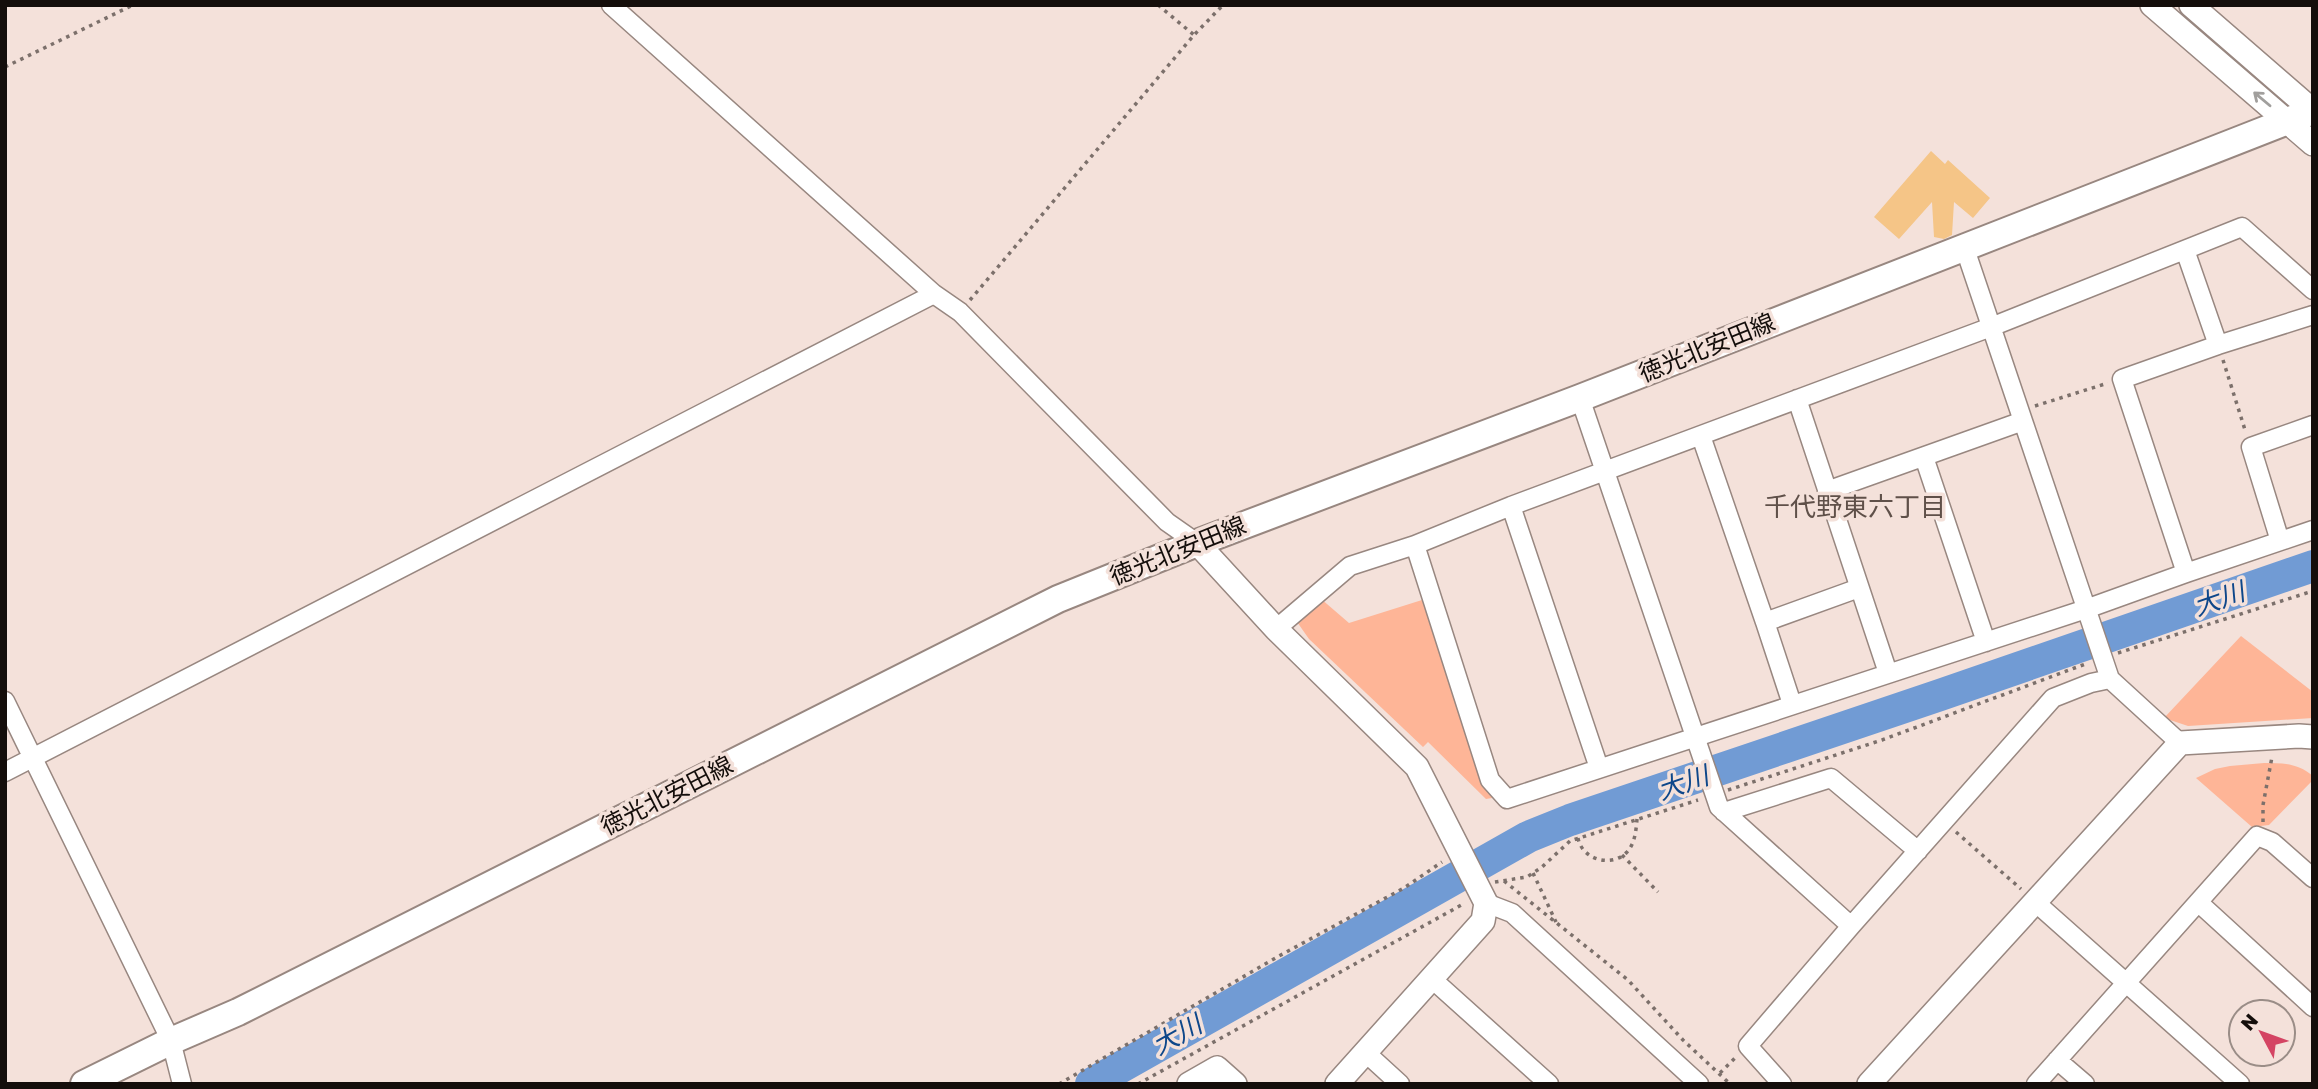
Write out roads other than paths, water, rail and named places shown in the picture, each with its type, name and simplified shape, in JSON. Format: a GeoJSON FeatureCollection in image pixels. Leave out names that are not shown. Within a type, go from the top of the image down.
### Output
{"type":"FeatureCollection","features":[{"type":"Feature","properties":{"kind":"main road","name":"徳光北安田線"},"geometry":{"type":"LineString","coordinates":[[85,1084],[171,1041],[238,1012],[1058,599],[2313,111]]}},
{"type":"Feature","properties":{"kind":"street"},"geometry":{"type":"LineString","coordinates":[[611,5],[934,294],[960,312],[1167,522],[1197,543],[1276,629],[1417,767],[1483,894],[1483,921],[1337,1084]]}},
{"type":"Feature","properties":{"kind":"street"},"geometry":{"type":"LineString","coordinates":[[2152,5],[2313,144]]}},
{"type":"Feature","properties":{"kind":"street"},"geometry":{"type":"LineString","coordinates":[[2190,5],[2313,111]]}},
{"type":"Feature","properties":{"kind":"street"},"geometry":{"type":"LineString","coordinates":[[1276,629],[1350,566],[1415,545],[1511,506],[1991,327],[2242,227],[2313,290]]}},
{"type":"Feature","properties":{"kind":"street"},"geometry":{"type":"LineString","coordinates":[[1964,246],[2110,679],[2180,743]]}},
{"type":"Feature","properties":{"kind":"street"},"geometry":{"type":"LineString","coordinates":[[2185,250],[2218,345]]}},
{"type":"Feature","properties":{"kind":"street"},"geometry":{"type":"LineString","coordinates":[[5,772],[934,294]]}},
{"type":"Feature","properties":{"kind":"street"},"geometry":{"type":"LineString","coordinates":[[2186,573],[2122,379],[2313,315]]}},
{"type":"Feature","properties":{"kind":"street"},"geometry":{"type":"LineString","coordinates":[[1580,398],[1719,807],[1851,926]]}},
{"type":"Feature","properties":{"kind":"street"},"geometry":{"type":"LineString","coordinates":[[1797,399],[1888,673]]}},
{"type":"Feature","properties":{"kind":"street"},"geometry":{"type":"LineString","coordinates":[[1827,491],[1924,457],[2021,416]]}},
{"type":"Feature","properties":{"kind":"street"},"geometry":{"type":"LineString","coordinates":[[2280,541],[2250,447],[2313,425]]}},
{"type":"Feature","properties":{"kind":"street"},"geometry":{"type":"LineString","coordinates":[[1701,436],[1792,704]]}},
{"type":"Feature","properties":{"kind":"street"},"geometry":{"type":"LineString","coordinates":[[1924,457],[1986,642]]}},
{"type":"Feature","properties":{"kind":"street"},"geometry":{"type":"LineString","coordinates":[[1511,506],[1599,768]]}},
{"type":"Feature","properties":{"kind":"street"},"geometry":{"type":"LineString","coordinates":[[1415,545],[1490,780],[1507,799],[1599,768],[1698,741],[1792,704],[2087,609],[2313,530]]}},
{"type":"Feature","properties":{"kind":"street"},"geometry":{"type":"LineString","coordinates":[[1765,622],[1858,588]]}},
{"type":"Feature","properties":{"kind":"street"},"geometry":{"type":"LineString","coordinates":[[1782,1084],[1748,1046],[2053,698],[2091,683],[2110,679]]}},
{"type":"Feature","properties":{"kind":"street"},"geometry":{"type":"LineString","coordinates":[[5,701],[171,1041],[182,1084]]}},
{"type":"Feature","properties":{"kind":"street"},"geometry":{"type":"LineString","coordinates":[[1868,1084],[2180,743],[2313,737]]}},
{"type":"Feature","properties":{"kind":"street"},"geometry":{"type":"LineString","coordinates":[[1724,812],[1831,778],[1917,851]]}},
{"type":"Feature","properties":{"kind":"street"},"geometry":{"type":"LineString","coordinates":[[2036,1084],[2257,836],[2272,842],[2313,878]]}},
{"type":"Feature","properties":{"kind":"street"},"geometry":{"type":"LineString","coordinates":[[1483,894],[1513,913],[1699,1084]]}},
{"type":"Feature","properties":{"kind":"street"},"geometry":{"type":"LineString","coordinates":[[2034,901],[2240,1084]]}},
{"type":"Feature","properties":{"kind":"street"},"geometry":{"type":"LineString","coordinates":[[2198,902],[2313,1007]]}},
{"type":"Feature","properties":{"kind":"street"},"geometry":{"type":"LineString","coordinates":[[1432,978],[1549,1084]]}},
{"type":"Feature","properties":{"kind":"street"},"geometry":{"type":"LineString","coordinates":[[1364,1052],[1400,1084]]}},
{"type":"Feature","properties":{"kind":"street"},"geometry":{"type":"LineString","coordinates":[[2057,1060],[2085,1084]]}},
{"type":"Feature","properties":{"kind":"street"},"geometry":{"type":"LineString","coordinates":[[1189,1084],[1217,1068],[1235,1084]]}},
{"type":"Feature","properties":{"kind":"waterway","name":"大川"},"geometry":{"type":"LineString","coordinates":[[1091,1084],[1528,837],[1570,820],[2313,566]]}},
{"type":"Feature","properties":{"kind":"district","name":"千代野東六丁目"},"geometry":{"type":"Point","coordinates":[1855,507]}}]}
